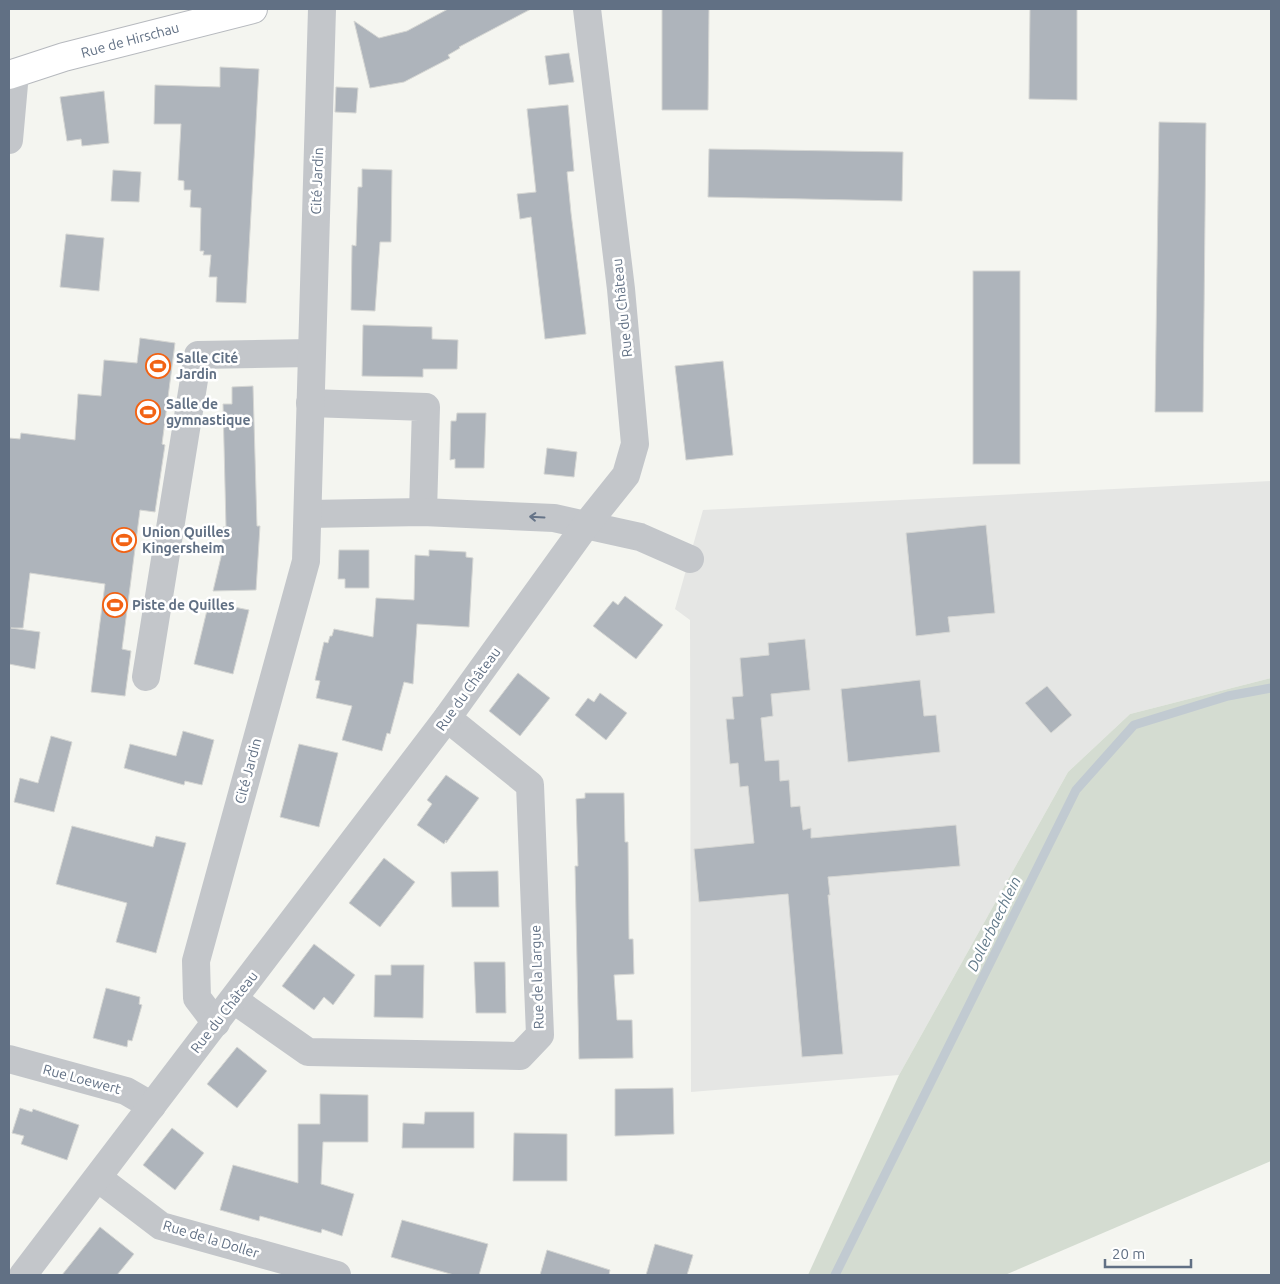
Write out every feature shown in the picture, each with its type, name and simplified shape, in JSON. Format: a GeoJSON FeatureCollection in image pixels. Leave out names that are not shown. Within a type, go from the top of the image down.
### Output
{"type":"FeatureCollection","features":[{"type":"Feature","properties":{"kind":"main road","name":"Rue de Hirschau"},"geometry":{"type":"LineString","coordinates":[[12,74],[208,14],[253,9]]}},
{"type":"Feature","properties":{"kind":"street","name":"Cité Jardin"},"geometry":{"type":"LineString","coordinates":[[216,1023],[197,998],[196,961],[306,561],[322,9]]}},
{"type":"Feature","properties":{"kind":"street","name":"Rue du Château"},"geometry":{"type":"LineString","coordinates":[[23,1275],[447,718],[586,525],[626,476],[636,444],[621,289],[587,9]]}},
{"type":"Feature","properties":{"kind":"street"},"geometry":{"type":"LineString","coordinates":[[9,140],[12,74]]}},
{"type":"Feature","properties":{"kind":"street"},"geometry":{"type":"LineString","coordinates":[[146,677],[198,355],[311,353]]}},
{"type":"Feature","properties":{"kind":"street"},"geometry":{"type":"LineString","coordinates":[[310,403],[426,407],[423,512]]}},
{"type":"Feature","properties":{"kind":"street"},"geometry":{"type":"LineString","coordinates":[[308,514],[423,512],[554,518],[640,537],[690,559]]}},
{"type":"Feature","properties":{"kind":"street","name":"Rue de la Largue"},"geometry":{"type":"LineString","coordinates":[[234,1000],[308,1052],[520,1056],[540,1035],[530,785],[447,718]]}},
{"type":"Feature","properties":{"kind":"street","name":"Rue Loewert"},"geometry":{"type":"LineString","coordinates":[[9,1059],[126,1091],[152,1106]]}},
{"type":"Feature","properties":{"kind":"street","name":"Rue de la Doller"},"geometry":{"type":"LineString","coordinates":[[98,1178],[161,1226],[337,1275]]}},
{"type":"Feature","properties":{"kind":"shaded area"},"geometry":{"type":"Polygon","coordinates":[[[1271,481],[1271,678],[1130,714],[1068,772],[899,1075],[691,1092],[690,620],[675,609],[703,510],[1271,481]]]}},
{"type":"Feature","properties":{"kind":"shaded area"},"geometry":{"type":"Polygon","coordinates":[[[1271,678],[1271,1161],[1005,1275],[808,1275],[899,1075],[1068,772],[1130,714],[1271,678]]]}},
{"type":"Feature","properties":{"kind":"building"},"geometry":{"type":"Polygon","coordinates":[[[448,9],[531,9],[459,47],[448,55],[450,58],[404,82],[370,88],[354,21],[379,38],[407,31],[448,9]]]}},
{"type":"Feature","properties":{"kind":"building"},"geometry":{"type":"Polygon","coordinates":[[[662,9],[709,9],[708,110],[662,110],[662,9]]]}},
{"type":"Feature","properties":{"kind":"building"},"geometry":{"type":"Polygon","coordinates":[[[1030,9],[1077,9],[1077,100],[1029,99],[1030,9]]]}},
{"type":"Feature","properties":{"kind":"building"},"geometry":{"type":"Polygon","coordinates":[[[569,53],[574,82],[549,85],[545,56],[569,53]]]}},
{"type":"Feature","properties":{"kind":"building"},"geometry":{"type":"Polygon","coordinates":[[[220,67],[259,69],[246,303],[216,302],[217,277],[209,277],[211,255],[203,255],[204,251],[200,251],[201,208],[190,207],[191,190],[184,190],[184,181],[178,180],[181,124],[154,124],[155,85],[220,87],[220,67]]]}},
{"type":"Feature","properties":{"kind":"building"},"geometry":{"type":"Polygon","coordinates":[[[336,87],[358,88],[356,113],[335,112],[336,87]]]}},
{"type":"Feature","properties":{"kind":"building"},"geometry":{"type":"Polygon","coordinates":[[[104,91],[109,143],[82,146],[81,139],[67,141],[60,97],[104,91]]]}},
{"type":"Feature","properties":{"kind":"building"},"geometry":{"type":"Polygon","coordinates":[[[568,105],[574,171],[567,172],[586,334],[545,339],[531,217],[520,219],[517,194],[536,192],[527,109],[568,105]]]}},
{"type":"Feature","properties":{"kind":"building"},"geometry":{"type":"Polygon","coordinates":[[[1159,122],[1206,123],[1203,412],[1155,412],[1159,122]]]}},
{"type":"Feature","properties":{"kind":"building"},"geometry":{"type":"Polygon","coordinates":[[[709,149],[903,152],[902,201],[708,197],[709,149]]]}},
{"type":"Feature","properties":{"kind":"building"},"geometry":{"type":"Polygon","coordinates":[[[362,169],[392,170],[391,242],[380,242],[375,311],[351,310],[352,245],[356,246],[358,187],[362,187],[362,169]]]}},
{"type":"Feature","properties":{"kind":"building"},"geometry":{"type":"Polygon","coordinates":[[[113,170],[141,172],[139,202],[111,201],[113,170]]]}},
{"type":"Feature","properties":{"kind":"building"},"geometry":{"type":"Polygon","coordinates":[[[66,234],[104,238],[99,291],[60,287],[66,234]]]}},
{"type":"Feature","properties":{"kind":"building"},"geometry":{"type":"Polygon","coordinates":[[[973,271],[1020,271],[1020,464],[973,464],[973,271]]]}},
{"type":"Feature","properties":{"kind":"building"},"geometry":{"type":"Polygon","coordinates":[[[363,325],[432,327],[432,339],[458,340],[457,369],[423,369],[423,377],[362,376],[363,325]]]}},
{"type":"Feature","properties":{"kind":"building"},"geometry":{"type":"Polygon","coordinates":[[[140,338],[175,343],[162,444],[165,445],[155,512],[140,510],[122,649],[131,651],[125,696],[91,692],[105,584],[30,573],[23,628],[11,628],[40,632],[35,669],[9,664],[9,438],[20,439],[21,433],[75,440],[78,394],[101,396],[104,360],[137,363],[140,338]]]}},
{"type":"Feature","properties":{"kind":"building"},"geometry":{"type":"Polygon","coordinates":[[[723,361],[733,455],[686,460],[675,366],[723,361]]]}},
{"type":"Feature","properties":{"kind":"building"},"geometry":{"type":"Polygon","coordinates":[[[253,386],[257,526],[260,526],[256,590],[213,591],[221,557],[223,527],[226,527],[223,404],[232,404],[232,387],[253,386]]]}},
{"type":"Feature","properties":{"kind":"building"},"geometry":{"type":"Polygon","coordinates":[[[457,413],[486,413],[484,468],[455,468],[455,459],[450,460],[451,421],[456,421],[457,413]]]}},
{"type":"Feature","properties":{"kind":"building"},"geometry":{"type":"Polygon","coordinates":[[[547,448],[577,452],[574,477],[544,474],[547,448]]]}},
{"type":"Feature","properties":{"kind":"building"},"geometry":{"type":"Polygon","coordinates":[[[986,525],[995,613],[948,617],[950,632],[916,636],[906,533],[986,525]]]}},
{"type":"Feature","properties":{"kind":"building"},"geometry":{"type":"Polygon","coordinates":[[[339,550],[369,550],[369,588],[345,588],[345,579],[338,579],[339,550]]]}},
{"type":"Feature","properties":{"kind":"building"},"geometry":{"type":"Polygon","coordinates":[[[429,550],[466,552],[466,557],[473,558],[469,627],[417,624],[413,684],[404,682],[390,734],[387,733],[382,751],[342,740],[352,706],[316,698],[320,681],[315,680],[324,642],[328,643],[334,629],[373,637],[376,598],[414,600],[415,555],[429,556],[429,550]]]}},
{"type":"Feature","properties":{"kind":"building"},"geometry":{"type":"Polygon","coordinates":[[[625,596],[663,625],[636,659],[593,626],[613,601],[618,605],[625,596]]]}},
{"type":"Feature","properties":{"kind":"building"},"geometry":{"type":"Polygon","coordinates":[[[209,602],[249,610],[233,674],[194,664],[209,602]]]}},
{"type":"Feature","properties":{"kind":"building"},"geometry":{"type":"Polygon","coordinates":[[[805,639],[810,690],[771,694],[773,716],[761,718],[765,761],[779,760],[780,781],[789,780],[791,807],[800,806],[803,830],[811,828],[811,838],[956,825],[960,866],[828,877],[830,895],[828,895],[843,1054],[802,1057],[788,894],[699,902],[694,849],[754,843],[748,786],[740,787],[738,763],[730,764],[726,719],[734,719],[732,697],[743,696],[740,658],[769,655],[768,643],[805,639]]]}},
{"type":"Feature","properties":{"kind":"building"},"geometry":{"type":"Polygon","coordinates":[[[518,673],[550,698],[520,736],[489,711],[518,673]]]}},
{"type":"Feature","properties":{"kind":"building"},"geometry":{"type":"Polygon","coordinates":[[[920,680],[924,716],[936,715],[940,752],[848,762],[841,689],[920,680]]]}},
{"type":"Feature","properties":{"kind":"building"},"geometry":{"type":"Polygon","coordinates":[[[1047,686],[1072,715],[1051,733],[1025,703],[1047,686]]]}},
{"type":"Feature","properties":{"kind":"building"},"geometry":{"type":"Polygon","coordinates":[[[600,693],[627,713],[606,740],[575,715],[588,698],[594,702],[600,693]]]}},
{"type":"Feature","properties":{"kind":"building"},"geometry":{"type":"Polygon","coordinates":[[[183,731],[214,740],[202,785],[185,781],[184,785],[124,768],[130,744],[176,756],[183,731]]]}},
{"type":"Feature","properties":{"kind":"building"},"geometry":{"type":"Polygon","coordinates":[[[51,736],[72,742],[54,812],[14,802],[20,778],[38,783],[51,736]]]}},
{"type":"Feature","properties":{"kind":"building"},"geometry":{"type":"Polygon","coordinates":[[[299,744],[338,753],[319,827],[280,817],[299,744]]]}},
{"type":"Feature","properties":{"kind":"building"},"geometry":{"type":"Polygon","coordinates":[[[446,775],[479,798],[444,844],[417,825],[432,804],[427,800],[446,775]]]}},
{"type":"Feature","properties":{"kind":"building"},"geometry":{"type":"Polygon","coordinates":[[[585,793],[624,793],[625,842],[628,842],[629,939],[633,939],[634,974],[614,975],[617,1020],[632,1020],[633,1058],[579,1059],[575,866],[578,866],[576,799],[585,798],[585,793]]]}},
{"type":"Feature","properties":{"kind":"building"},"geometry":{"type":"Polygon","coordinates":[[[72,826],[153,847],[156,836],[186,843],[156,953],[116,942],[127,903],[56,884],[72,826]]]}},
{"type":"Feature","properties":{"kind":"building"},"geometry":{"type":"Polygon","coordinates":[[[384,858],[415,882],[380,927],[349,903],[384,858]]]}},
{"type":"Feature","properties":{"kind":"building"},"geometry":{"type":"Polygon","coordinates":[[[498,871],[499,907],[452,907],[451,872],[498,871]]]}},
{"type":"Feature","properties":{"kind":"building"},"geometry":{"type":"Polygon","coordinates":[[[314,944],[355,975],[333,1005],[324,997],[314,1010],[282,986],[314,944]]]}},
{"type":"Feature","properties":{"kind":"building"},"geometry":{"type":"Polygon","coordinates":[[[474,962],[505,962],[506,1013],[476,1013],[474,962]]]}},
{"type":"Feature","properties":{"kind":"building"},"geometry":{"type":"Polygon","coordinates":[[[391,965],[424,965],[423,1018],[374,1017],[375,975],[391,975],[391,965]]]}},
{"type":"Feature","properties":{"kind":"building"},"geometry":{"type":"Polygon","coordinates":[[[106,988],[140,997],[139,1004],[142,1005],[132,1041],[128,1040],[127,1047],[93,1038],[106,988]]]}},
{"type":"Feature","properties":{"kind":"building"},"geometry":{"type":"Polygon","coordinates":[[[237,1047],[267,1071],[237,1108],[207,1084],[237,1047]]]}},
{"type":"Feature","properties":{"kind":"building"},"geometry":{"type":"Polygon","coordinates":[[[673,1088],[674,1134],[615,1136],[615,1089],[673,1088]]]}},
{"type":"Feature","properties":{"kind":"building"},"geometry":{"type":"Polygon","coordinates":[[[320,1094],[368,1095],[368,1142],[323,1142],[321,1184],[354,1194],[342,1236],[322,1229],[321,1233],[260,1216],[259,1221],[220,1210],[233,1165],[298,1183],[298,1124],[320,1124],[320,1094]]]}},
{"type":"Feature","properties":{"kind":"building"},"geometry":{"type":"Polygon","coordinates":[[[20,1108],[32,1112],[33,1109],[79,1125],[67,1160],[21,1144],[24,1136],[12,1133],[20,1108]]]}},
{"type":"Feature","properties":{"kind":"building"},"geometry":{"type":"Polygon","coordinates":[[[425,1112],[474,1112],[474,1148],[402,1148],[403,1123],[424,1124],[425,1112]]]}},
{"type":"Feature","properties":{"kind":"building"},"geometry":{"type":"Polygon","coordinates":[[[172,1128],[204,1153],[175,1190],[143,1165],[172,1128]]]}},
{"type":"Feature","properties":{"kind":"building"},"geometry":{"type":"Polygon","coordinates":[[[514,1133],[567,1134],[567,1181],[513,1181],[514,1133]]]}},
{"type":"Feature","properties":{"kind":"building"},"geometry":{"type":"Polygon","coordinates":[[[402,1220],[488,1244],[479,1275],[454,1275],[391,1257],[402,1220]]]}},
{"type":"Feature","properties":{"kind":"building"},"geometry":{"type":"Polygon","coordinates":[[[100,1227],[134,1254],[117,1275],[62,1275],[100,1227]]]}},
{"type":"Feature","properties":{"kind":"building"},"geometry":{"type":"Polygon","coordinates":[[[655,1244],[693,1255],[687,1275],[646,1275],[655,1244]]]}},
{"type":"Feature","properties":{"kind":"building"},"geometry":{"type":"Polygon","coordinates":[[[547,1250],[610,1270],[609,1275],[540,1275],[547,1250]]]}},
{"type":"Feature","properties":{"kind":"waterway","name":"Dollerbaechlein"},"geometry":{"type":"LineString","coordinates":[[835,1275],[1076,790],[1134,725],[1228,696],[1271,688]]}},
{"type":"Feature","properties":{"kind":"place","name":"Salle Cité Jardin"},"geometry":{"type":"Point","coordinates":[158,366]}},
{"type":"Feature","properties":{"kind":"place","name":"Salle de gymnastique"},"geometry":{"type":"Point","coordinates":[148,412]}},
{"type":"Feature","properties":{"kind":"place","name":"Union Quilles Kingersheim"},"geometry":{"type":"Point","coordinates":[124,540]}},
{"type":"Feature","properties":{"kind":"place","name":"Piste de Quilles"},"geometry":{"type":"Point","coordinates":[115,605]}}]}
